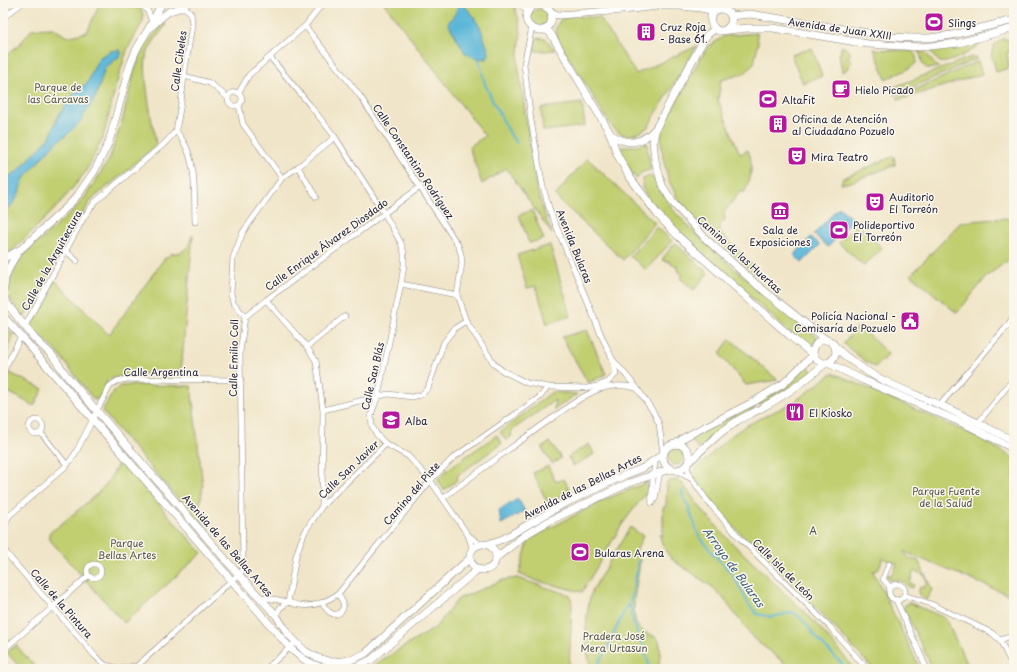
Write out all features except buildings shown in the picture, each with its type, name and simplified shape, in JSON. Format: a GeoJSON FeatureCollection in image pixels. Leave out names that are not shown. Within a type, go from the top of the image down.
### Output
{"type":"FeatureCollection","features":[{"type":"Feature","properties":{"kind":"main road"},"geometry":{"type":"LineString","coordinates":[[3,259],[21,248],[68,206],[78,195],[95,170],[109,142],[130,65],[136,50],[162,3],[172,10]]}},
{"type":"Feature","properties":{"kind":"main road"},"geometry":{"type":"LineString","coordinates":[[520,3],[529,7],[539,4],[546,6],[555,15],[658,6],[680,6],[714,11],[725,6],[732,20],[731,24],[723,31],[713,27],[710,20],[714,11]]}},
{"type":"Feature","properties":{"kind":"main road"},"geometry":{"type":"LineString","coordinates":[[150,25],[172,10],[176,10],[185,5]]}},
{"type":"Feature","properties":{"kind":"main road"},"geometry":{"type":"LineString","coordinates":[[529,7],[526,19],[530,27],[548,31],[551,34],[610,133],[617,154],[629,176],[663,220],[712,267],[820,362],[827,363],[966,425],[1014,449]]}},
{"type":"Feature","properties":{"kind":"main road"},"geometry":{"type":"LineString","coordinates":[[544,30],[549,27],[552,22],[552,12]]}},
{"type":"Feature","properties":{"kind":"main road","name":"Avenida de Juan XXIII"},"geometry":{"type":"LineString","coordinates":[[731,16],[750,14],[892,37],[911,38],[952,36],[1014,20]]}},
{"type":"Feature","properties":{"kind":"main road","name":"Avenida de Juan XXIII"},"geometry":{"type":"LineString","coordinates":[[726,29],[756,27],[774,28],[868,44],[909,46],[948,44],[970,40],[1014,28]]}},
{"type":"Feature","properties":{"kind":"main road"},"geometry":{"type":"LineString","coordinates":[[610,133],[618,139],[626,142],[634,142],[650,135],[656,128],[703,41],[708,34],[716,29]]}},
{"type":"Feature","properties":{"kind":"main road","name":"Camino de las Huertas"},"geometry":{"type":"LineString","coordinates":[[656,128],[653,141],[655,160],[662,185],[673,203],[706,239],[757,285],[826,340]]}},
{"type":"Feature","properties":{"kind":"main road"},"geometry":{"type":"LineString","coordinates":[[3,291],[4,276],[11,262],[21,248]]}},
{"type":"Feature","properties":{"kind":"main road","name":"Avenida de las Bellas Artes"},"geometry":{"type":"LineString","coordinates":[[3,296],[8,306],[35,339],[52,355],[66,375],[239,575],[276,615],[288,634],[305,651],[318,658],[332,662],[351,660],[366,652],[470,558]]}},
{"type":"Feature","properties":{"kind":"main road","name":"Avenida de las Bellas Artes"},"geometry":{"type":"LineString","coordinates":[[3,316],[290,648],[301,658],[316,666],[327,669]]}},
{"type":"Feature","properties":{"kind":"main road"},"geometry":{"type":"LineString","coordinates":[[835,347],[836,352],[832,360],[789,392],[738,420],[723,431],[685,468],[673,470],[664,463],[663,454],[668,447],[676,444],[689,434],[755,401],[783,384],[813,355],[814,347],[818,341],[826,340],[833,343],[840,352],[877,377],[940,405],[1014,441]]}},
{"type":"Feature","properties":{"kind":"main road"},"geometry":{"type":"LineString","coordinates":[[676,444],[681,444],[688,451],[690,456],[689,463]]}},
{"type":"Feature","properties":{"kind":"main road","name":"Avenida de las Bellas Artes"},"geometry":{"type":"LineString","coordinates":[[484,544],[503,539],[566,503],[643,468],[663,454]]}},
{"type":"Feature","properties":{"kind":"main road","name":"Avenida de las Bellas Artes"},"geometry":{"type":"LineString","coordinates":[[497,557],[526,534],[549,521],[629,482],[657,473],[673,470]]}},
{"type":"Feature","properties":{"kind":"main road"},"geometry":{"type":"LineString","coordinates":[[484,544],[494,549],[497,557],[496,563],[491,568],[484,571],[472,565],[470,558],[476,546],[484,544]]}},
{"type":"Feature","properties":{"kind":"main road"},"geometry":{"type":"LineString","coordinates":[[342,669],[356,667],[371,660],[478,569]]}},
{"type":"Feature","properties":{"kind":"street"},"geometry":{"type":"LineString","coordinates":[[3,18],[22,3]]}},
{"type":"Feature","properties":{"kind":"street"},"geometry":{"type":"LineString","coordinates":[[139,3],[147,10],[150,25]]}},
{"type":"Feature","properties":{"kind":"street"},"geometry":{"type":"LineString","coordinates":[[315,3],[319,8]]}},
{"type":"Feature","properties":{"kind":"street"},"geometry":{"type":"LineString","coordinates":[[239,92],[249,75],[305,26],[319,8],[328,3]]}},
{"type":"Feature","properties":{"kind":"street","name":"Calle Cibeles"},"geometry":{"type":"LineString","coordinates":[[179,121],[192,25],[190,12],[185,5]]}},
{"type":"Feature","properties":{"kind":"street","name":"Calle Constantino Rodríguez"},"geometry":{"type":"LineString","coordinates":[[305,26],[360,96],[458,245],[462,263],[457,295],[466,321],[496,365],[503,371],[527,383],[548,387],[587,388],[608,382],[616,374]]}},
{"type":"Feature","properties":{"kind":"street","name":"Avenida Bularas"},"geometry":{"type":"LineString","coordinates":[[530,27],[531,32],[524,64],[531,121],[543,187],[550,211],[613,360],[637,388],[654,413],[659,424],[663,454]]}},
{"type":"Feature","properties":{"kind":"street","name":"Calle San Blás"},"geometry":{"type":"LineString","coordinates":[[270,57],[334,137],[401,243],[404,253],[401,284],[378,396],[371,415],[372,426],[377,435],[386,444],[408,456],[430,481],[468,535],[473,550]]}},
{"type":"Feature","properties":{"kind":"street"},"geometry":{"type":"LineString","coordinates":[[184,76],[210,83],[228,98],[230,104],[234,106],[239,105]]}},
{"type":"Feature","properties":{"kind":"street"},"geometry":{"type":"LineString","coordinates":[[228,98],[234,91],[239,92],[242,95],[242,102],[239,105],[243,124],[282,178]]}},
{"type":"Feature","properties":{"kind":"street","name":"Calle de la Arquitectura"},"geometry":{"type":"LineString","coordinates":[[24,326],[84,217],[95,202],[164,144],[176,131],[179,121]]}},
{"type":"Feature","properties":{"kind":"street"},"geometry":{"type":"LineString","coordinates":[[176,131],[184,142],[189,153],[193,172],[195,222]]}},
{"type":"Feature","properties":{"kind":"street","name":"Calle Emilio Coll"},"geometry":{"type":"LineString","coordinates":[[239,575],[242,572],[243,565],[240,352],[244,317],[233,302],[231,293],[233,258],[243,232],[282,178],[298,167],[334,137]]}},
{"type":"Feature","properties":{"kind":"street"},"geometry":{"type":"LineString","coordinates":[[298,167],[316,197]]}},
{"type":"Feature","properties":{"kind":"street","name":"Calle Enrique Álvarez Diosdado"},"geometry":{"type":"LineString","coordinates":[[244,317],[420,187]]}},
{"type":"Feature","properties":{"kind":"street"},"geometry":{"type":"LineString","coordinates":[[66,251],[77,262]]}},
{"type":"Feature","properties":{"kind":"street"},"geometry":{"type":"LineString","coordinates":[[401,284],[457,295]]}},
{"type":"Feature","properties":{"kind":"street"},"geometry":{"type":"LineString","coordinates":[[266,300],[307,347],[316,361],[323,410],[322,506]]}},
{"type":"Feature","properties":{"kind":"street"},"geometry":{"type":"LineString","coordinates":[[307,347],[344,316]]}},
{"type":"Feature","properties":{"kind":"street"},"geometry":{"type":"LineString","coordinates":[[940,405],[1014,316]]}},
{"type":"Feature","properties":{"kind":"street"},"geometry":{"type":"LineString","coordinates":[[323,410],[388,394],[412,397],[421,395],[428,388],[444,342],[455,328],[466,321]]}},
{"type":"Feature","properties":{"kind":"street"},"geometry":{"type":"LineString","coordinates":[[1008,325],[1014,329]]}},
{"type":"Feature","properties":{"kind":"street"},"geometry":{"type":"LineString","coordinates":[[3,372],[21,336]]}},
{"type":"Feature","properties":{"kind":"street"},"geometry":{"type":"LineString","coordinates":[[613,360],[620,386]]}},
{"type":"Feature","properties":{"kind":"street"},"geometry":{"type":"LineString","coordinates":[[978,423],[1014,378]]}},
{"type":"Feature","properties":{"kind":"street","name":"Calle Argentina"},"geometry":{"type":"LineString","coordinates":[[97,410],[110,386],[117,381],[128,379],[241,380]]}},
{"type":"Feature","properties":{"kind":"street"},"geometry":{"type":"LineString","coordinates":[[442,498],[509,448],[584,397],[610,386],[630,386],[637,388]]}},
{"type":"Feature","properties":{"kind":"street","name":"Camino del Piste"},"geometry":{"type":"LineString","coordinates":[[259,597],[288,602],[300,606],[311,606],[322,603],[338,594],[430,481],[453,458],[540,397],[548,387]]}},
{"type":"Feature","properties":{"kind":"street"},"geometry":{"type":"LineString","coordinates":[[3,533],[9,516],[67,464],[75,454],[97,410]]}},
{"type":"Feature","properties":{"kind":"street"},"geometry":{"type":"LineString","coordinates":[[41,433],[67,464]]}},
{"type":"Feature","properties":{"kind":"street","name":"Calle San Javier"},"geometry":{"type":"LineString","coordinates":[[288,602],[296,556],[306,530],[322,506],[386,444]]}},
{"type":"Feature","properties":{"kind":"street"},"geometry":{"type":"LineString","coordinates":[[655,459],[657,473]]}},
{"type":"Feature","properties":{"kind":"street","name":"Calle Isla de León"},"geometry":{"type":"LineString","coordinates":[[689,463],[688,470],[692,480],[709,503],[740,538],[830,627],[867,669]]}},
{"type":"Feature","properties":{"kind":"street","name":"Calle Isla de León"},"geometry":{"type":"LineString","coordinates":[[673,470],[692,480]]}},
{"type":"Feature","properties":{"kind":"street"},"geometry":{"type":"LineString","coordinates":[[3,510],[9,516]]}},
{"type":"Feature","properties":{"kind":"street","name":"Calle San Blás"},"geometry":{"type":"LineString","coordinates":[[468,535],[484,544]]}},
{"type":"Feature","properties":{"kind":"street","name":"Calle de la Pintura"},"geometry":{"type":"LineString","coordinates":[[3,540],[4,553],[104,667],[138,667],[239,575]]}},
{"type":"Feature","properties":{"kind":"street"},"geometry":{"type":"LineString","coordinates":[[889,564],[883,579],[890,587],[890,595],[896,600],[927,669]]}},
{"type":"Feature","properties":{"kind":"street"},"geometry":{"type":"LineString","coordinates":[[3,650],[88,576]]}},
{"type":"Feature","properties":{"kind":"street"},"geometry":{"type":"LineString","coordinates":[[890,587],[897,584],[902,585],[905,590],[901,599],[896,600]]}},
{"type":"Feature","properties":{"kind":"street"},"geometry":{"type":"LineString","coordinates":[[322,603],[329,612],[334,614],[340,613],[343,610],[343,605],[338,594]]}},
{"type":"Feature","properties":{"kind":"street"},"geometry":{"type":"LineString","coordinates":[[904,595],[931,604],[992,634],[1000,640],[1014,669]]}},
{"type":"Feature","properties":{"kind":"street"},"geometry":{"type":"LineString","coordinates":[[276,615],[280,608],[288,602]]}},
{"type":"Feature","properties":{"kind":"street"},"geometry":{"type":"LineString","coordinates":[[1000,640],[1014,635]]}},
{"type":"Feature","properties":{"kind":"street"},"geometry":{"type":"LineString","coordinates":[[266,669],[296,642]]}},
{"type":"Feature","properties":{"kind":"green space","name":"Parque de las Cárcavas"},"geometry":{"type":"Polygon","coordinates":[[[100,3],[127,3],[131,7],[140,8],[143,13],[143,21],[127,50],[116,85],[103,138],[86,171],[76,184],[53,211],[3,259],[3,57],[18,46],[32,29],[53,28],[67,37],[87,32],[100,3]]]}},
{"type":"Feature","properties":{"kind":"green space"},"geometry":{"type":"Polygon","coordinates":[[[384,3],[511,3],[514,5],[521,32],[518,63],[536,186],[552,234],[506,168],[482,184],[469,147],[485,136],[384,3]]]}},
{"type":"Feature","properties":{"kind":"green space"},"geometry":{"type":"Polygon","coordinates":[[[539,9],[545,12],[548,18],[545,24],[539,27],[533,24],[530,18],[533,12],[539,9]]]}},
{"type":"Feature","properties":{"kind":"green space"},"geometry":{"type":"Polygon","coordinates":[[[569,16],[600,18],[636,74],[697,46],[648,127],[632,135],[625,135],[617,131],[610,123],[557,38],[556,28],[560,20],[569,16]]]}},
{"type":"Feature","properties":{"kind":"green space"},"geometry":{"type":"Polygon","coordinates":[[[164,23],[166,25],[155,39],[147,54],[145,68],[156,145],[91,200],[72,230],[28,312],[25,316],[21,315],[10,299],[9,285],[15,268],[27,251],[73,211],[85,197],[109,160],[123,118],[134,72],[145,45],[164,23]]]}},
{"type":"Feature","properties":{"kind":"green space"},"geometry":{"type":"Polygon","coordinates":[[[757,33],[758,43],[754,64],[743,75],[721,80],[718,100],[740,154],[748,150],[751,162],[750,177],[744,193],[741,191],[724,212],[725,220],[720,225],[719,231],[757,270],[754,274],[688,211],[678,199],[669,181],[663,158],[661,137],[663,127],[697,64],[708,47],[724,36],[757,33]]]}},
{"type":"Feature","properties":{"kind":"green space"},"geometry":{"type":"Polygon","coordinates":[[[536,38],[546,39],[555,50],[534,51],[536,38]]]}},
{"type":"Feature","properties":{"kind":"green space"},"geometry":{"type":"Polygon","coordinates":[[[1004,38],[1005,40],[1014,38],[1014,51],[1007,52],[1009,68],[996,72],[991,55],[994,45],[1004,38]]]}},
{"type":"Feature","properties":{"kind":"green space"},"geometry":{"type":"Polygon","coordinates":[[[982,40],[971,51],[960,57],[944,62],[940,62],[930,50],[950,48],[982,40]]]}},
{"type":"Feature","properties":{"kind":"green space"},"geometry":{"type":"Polygon","coordinates":[[[841,47],[844,47],[851,53],[848,57],[852,61],[846,70],[842,72],[839,53],[841,53],[841,47]]]}},
{"type":"Feature","properties":{"kind":"green space"},"geometry":{"type":"Polygon","coordinates":[[[812,48],[822,76],[803,83],[791,55],[812,48]]]}},
{"type":"Feature","properties":{"kind":"green space"},"geometry":{"type":"Polygon","coordinates":[[[874,49],[911,51],[916,56],[916,63],[906,70],[886,79],[874,49]]]}},
{"type":"Feature","properties":{"kind":"green space"},"geometry":{"type":"Polygon","coordinates":[[[918,51],[925,52],[935,65],[939,67],[925,67],[918,51]]]}},
{"type":"Feature","properties":{"kind":"green space"},"geometry":{"type":"Polygon","coordinates":[[[971,57],[978,58],[895,95],[892,88],[971,57]]]}},
{"type":"Feature","properties":{"kind":"green space"},"geometry":{"type":"Polygon","coordinates":[[[978,61],[982,74],[899,100],[897,98],[978,61]]]}},
{"type":"Feature","properties":{"kind":"green space"},"geometry":{"type":"Polygon","coordinates":[[[582,103],[585,126],[543,131],[541,108],[582,103]]]}},
{"type":"Feature","properties":{"kind":"green space"},"geometry":{"type":"Polygon","coordinates":[[[647,143],[651,170],[642,172],[637,179],[629,169],[620,149],[625,146],[638,146],[647,143]]]}},
{"type":"Feature","properties":{"kind":"green space"},"geometry":{"type":"Polygon","coordinates":[[[894,156],[895,165],[851,182],[841,184],[843,178],[894,156]]]}},
{"type":"Feature","properties":{"kind":"green space"},"geometry":{"type":"Polygon","coordinates":[[[587,158],[655,223],[623,260],[555,196],[587,158]]]}},
{"type":"Feature","properties":{"kind":"green space"},"geometry":{"type":"Polygon","coordinates":[[[649,176],[657,182],[674,211],[694,232],[729,264],[818,338],[811,348],[808,349],[678,231],[651,202],[644,191],[642,187],[643,179],[649,176]]]}},
{"type":"Feature","properties":{"kind":"green space"},"geometry":{"type":"Polygon","coordinates":[[[532,210],[544,239],[529,243],[519,215],[532,210]]]}},
{"type":"Feature","properties":{"kind":"green space"},"geometry":{"type":"Polygon","coordinates":[[[1006,218],[1014,223],[1014,256],[987,276],[957,313],[911,275],[961,222],[1006,218]]]}},
{"type":"Feature","properties":{"kind":"green space"},"geometry":{"type":"Polygon","coordinates":[[[857,224],[882,248],[864,266],[839,243],[857,224]]]}},
{"type":"Feature","properties":{"kind":"green space"},"geometry":{"type":"Polygon","coordinates":[[[657,227],[672,241],[646,270],[630,256],[657,227]]]}},
{"type":"Feature","properties":{"kind":"green space"},"geometry":{"type":"Polygon","coordinates":[[[193,234],[181,373],[117,377],[108,380],[99,398],[94,400],[55,349],[31,328],[55,280],[109,335],[164,259],[171,254],[182,252],[188,246],[193,234]]]}},
{"type":"Feature","properties":{"kind":"green space"},"geometry":{"type":"Polygon","coordinates":[[[675,243],[708,273],[694,290],[680,278],[683,275],[677,270],[677,265],[672,265],[669,261],[662,259],[675,243]]]}},
{"type":"Feature","properties":{"kind":"green space"},"geometry":{"type":"Polygon","coordinates":[[[550,245],[571,316],[547,324],[536,286],[527,288],[517,255],[550,245]]]}},
{"type":"Feature","properties":{"kind":"green space"},"geometry":{"type":"Polygon","coordinates":[[[3,324],[12,334],[13,338],[3,362],[3,324]]]}},
{"type":"Feature","properties":{"kind":"green space"},"geometry":{"type":"Polygon","coordinates":[[[857,328],[861,328],[888,354],[875,367],[843,343],[857,328]]]}},
{"type":"Feature","properties":{"kind":"green space"},"geometry":{"type":"Polygon","coordinates":[[[587,330],[606,374],[588,383],[562,337],[587,330]]]}},
{"type":"Feature","properties":{"kind":"green space"},"geometry":{"type":"Polygon","coordinates":[[[730,339],[778,380],[746,385],[720,353],[730,339]]]}},
{"type":"Feature","properties":{"kind":"green space"},"geometry":{"type":"Polygon","coordinates":[[[807,365],[812,371],[787,390],[761,405],[759,402],[783,389],[807,365]]]}},
{"type":"Feature","properties":{"kind":"green space"},"geometry":{"type":"Polygon","coordinates":[[[8,372],[43,389],[34,406],[3,389],[3,382],[8,372]]]}},
{"type":"Feature","properties":{"kind":"green space"},"geometry":{"type":"Polygon","coordinates":[[[833,373],[973,435],[1014,458],[1014,597],[904,551],[906,555],[913,560],[918,560],[932,589],[927,600],[919,593],[920,587],[924,588],[927,581],[924,575],[914,571],[910,583],[914,585],[911,588],[900,580],[890,580],[887,578],[888,574],[892,575],[897,564],[883,558],[878,570],[873,571],[920,669],[873,669],[828,620],[732,525],[693,477],[694,471],[728,438],[745,426],[794,402],[833,373]]]}},
{"type":"Feature","properties":{"kind":"green space"},"geometry":{"type":"Polygon","coordinates":[[[120,386],[191,386],[203,486],[200,504],[204,529],[102,411],[114,391],[120,386]]]}},
{"type":"Feature","properties":{"kind":"green space"},"geometry":{"type":"Polygon","coordinates":[[[552,392],[577,394],[554,410],[555,400],[512,430],[511,437],[506,440],[500,432],[552,392]]]}},
{"type":"Feature","properties":{"kind":"green space"},"geometry":{"type":"Polygon","coordinates":[[[754,405],[755,408],[698,450],[693,441],[688,438],[754,405]]]}},
{"type":"Feature","properties":{"kind":"green space"},"geometry":{"type":"Polygon","coordinates":[[[497,435],[502,443],[458,475],[456,481],[444,490],[438,480],[448,469],[497,435]]]}},
{"type":"Feature","properties":{"kind":"green space"},"geometry":{"type":"Polygon","coordinates":[[[550,442],[561,458],[552,464],[542,448],[550,442]]]}},
{"type":"Feature","properties":{"kind":"green space"},"geometry":{"type":"Polygon","coordinates":[[[589,444],[594,454],[573,466],[568,457],[589,444]]]}},
{"type":"Feature","properties":{"kind":"green space"},"geometry":{"type":"Polygon","coordinates":[[[673,449],[679,449],[684,454],[682,463],[679,465],[673,465],[668,460],[668,454],[673,449]]]}},
{"type":"Feature","properties":{"kind":"green space","name":"Parque Bellas Artes"},"geometry":{"type":"Polygon","coordinates":[[[121,459],[202,553],[124,623],[49,539],[49,533],[97,494],[107,483],[121,459]]]}},
{"type":"Feature","properties":{"kind":"green space"},"geometry":{"type":"Polygon","coordinates":[[[548,466],[556,482],[564,479],[570,491],[548,504],[533,473],[548,466]]]}},
{"type":"Feature","properties":{"kind":"green space"},"geometry":{"type":"Polygon","coordinates":[[[675,480],[682,483],[703,511],[730,541],[812,619],[855,669],[792,669],[753,638],[714,588],[674,561],[664,549],[660,534],[663,536],[663,507],[666,507],[667,482],[675,480]]]}},
{"type":"Feature","properties":{"kind":"green space"},"geometry":{"type":"Polygon","coordinates":[[[648,482],[648,489],[646,493],[623,523],[582,592],[537,581],[519,574],[529,539],[606,499],[648,482]]]}},
{"type":"Feature","properties":{"kind":"green space","name":"Pradera José Mera Urtasun"},"geometry":{"type":"Polygon","coordinates":[[[630,527],[643,536],[635,554],[640,559],[634,604],[635,619],[640,629],[659,641],[660,659],[658,669],[591,669],[586,636],[590,597],[592,591],[630,527]]]}},
{"type":"Feature","properties":{"kind":"green space"},"geometry":{"type":"Polygon","coordinates":[[[517,578],[570,595],[572,604],[569,669],[367,669],[435,628],[458,599],[503,580],[517,578]]]}},
{"type":"Feature","properties":{"kind":"green space"},"geometry":{"type":"Polygon","coordinates":[[[908,603],[945,618],[970,669],[933,669],[904,609],[905,605],[908,603]]]}},
{"type":"Feature","properties":{"kind":"green space"},"geometry":{"type":"Polygon","coordinates":[[[16,645],[37,669],[22,669],[7,653],[16,645]]]}},
{"type":"Feature","properties":{"kind":"water"},"geometry":{"type":"Polygon","coordinates":[[[455,3],[462,3],[472,14],[481,29],[489,53],[487,59],[475,58],[465,53],[448,23],[455,14],[458,6],[455,3]]]}},
{"type":"Feature","properties":{"kind":"water"},"geometry":{"type":"Polygon","coordinates":[[[111,51],[121,51],[121,55],[105,68],[96,96],[80,122],[69,133],[53,145],[23,180],[18,196],[3,214],[3,179],[18,171],[50,137],[58,116],[72,96],[88,82],[100,57],[111,51]]]}},
{"type":"Feature","properties":{"kind":"water"},"geometry":{"type":"Polygon","coordinates":[[[839,207],[853,220],[828,247],[814,234],[839,207]]]}},
{"type":"Feature","properties":{"kind":"water"},"geometry":{"type":"Polygon","coordinates":[[[811,237],[820,245],[802,263],[794,255],[811,237]]]}},
{"type":"Feature","properties":{"kind":"water"},"geometry":{"type":"Polygon","coordinates":[[[518,499],[525,511],[501,524],[499,510],[518,499]]]}},
{"type":"Feature","properties":{"kind":"waterway"},"geometry":{"type":"LineString","coordinates":[[479,59],[485,84],[494,104],[512,137],[517,143]]}},
{"type":"Feature","properties":{"kind":"waterway","name":"Arroyo de Bularas"},"geometry":{"type":"LineString","coordinates":[[682,490],[683,497],[688,506],[698,534],[710,550],[733,575],[749,605],[757,614],[772,617],[793,612],[802,619],[820,642],[847,669]]}},
{"type":"Feature","properties":{"kind":"waterway"},"geometry":{"type":"LineString","coordinates":[[638,561],[630,604],[632,619],[648,661],[649,669]]}},
{"type":"Feature","properties":{"kind":"waterway"},"geometry":{"type":"LineString","coordinates":[[595,669],[606,651],[624,611],[630,604]]}},
{"type":"Feature","properties":{"kind":"place","name":"Slings"},"geometry":{"type":"Point","coordinates":[934,22]}},
{"type":"Feature","properties":{"kind":"place","name":"Cruz Roja - Base 61."},"geometry":{"type":"Point","coordinates":[646,32]}},
{"type":"Feature","properties":{"kind":"place","name":"Hielo Picado"},"geometry":{"type":"Point","coordinates":[841,89]}},
{"type":"Feature","properties":{"kind":"place","name":"AltaFit"},"geometry":{"type":"Point","coordinates":[768,99]}},
{"type":"Feature","properties":{"kind":"place","name":"Oficina de Atención al Ciudadano Pozuelo"},"geometry":{"type":"Point","coordinates":[778,124]}},
{"type":"Feature","properties":{"kind":"place","name":"Mira Teatro"},"geometry":{"type":"Point","coordinates":[797,156]}},
{"type":"Feature","properties":{"kind":"place","name":"Auditorio El Torreón"},"geometry":{"type":"Point","coordinates":[875,202]}},
{"type":"Feature","properties":{"kind":"place","name":"Sala de Exposiciones"},"geometry":{"type":"Point","coordinates":[780,211]}},
{"type":"Feature","properties":{"kind":"place","name":"Polideportivo El Torreón"},"geometry":{"type":"Point","coordinates":[839,230]}},
{"type":"Feature","properties":{"kind":"place","name":"Policía Nacional - Comisaría de Pozuelo"},"geometry":{"type":"Point","coordinates":[910,321]}},
{"type":"Feature","properties":{"kind":"place","name":"El Kiosko"},"geometry":{"type":"Point","coordinates":[795,412]}},
{"type":"Feature","properties":{"kind":"place","name":"Alba"},"geometry":{"type":"Point","coordinates":[391,420]}},
{"type":"Feature","properties":{"kind":"place","name":"Bularas Arena"},"geometry":{"type":"Point","coordinates":[580,552]}},
{"type":"Feature","properties":{"kind":"park label","name":"Parque Fuente de la Salud"},"geometry":{"type":"Point","coordinates":[946,496]}},
{"type":"Feature","properties":{"kind":"park label","name":"A"},"geometry":{"type":"Point","coordinates":[813,530]}}]}
